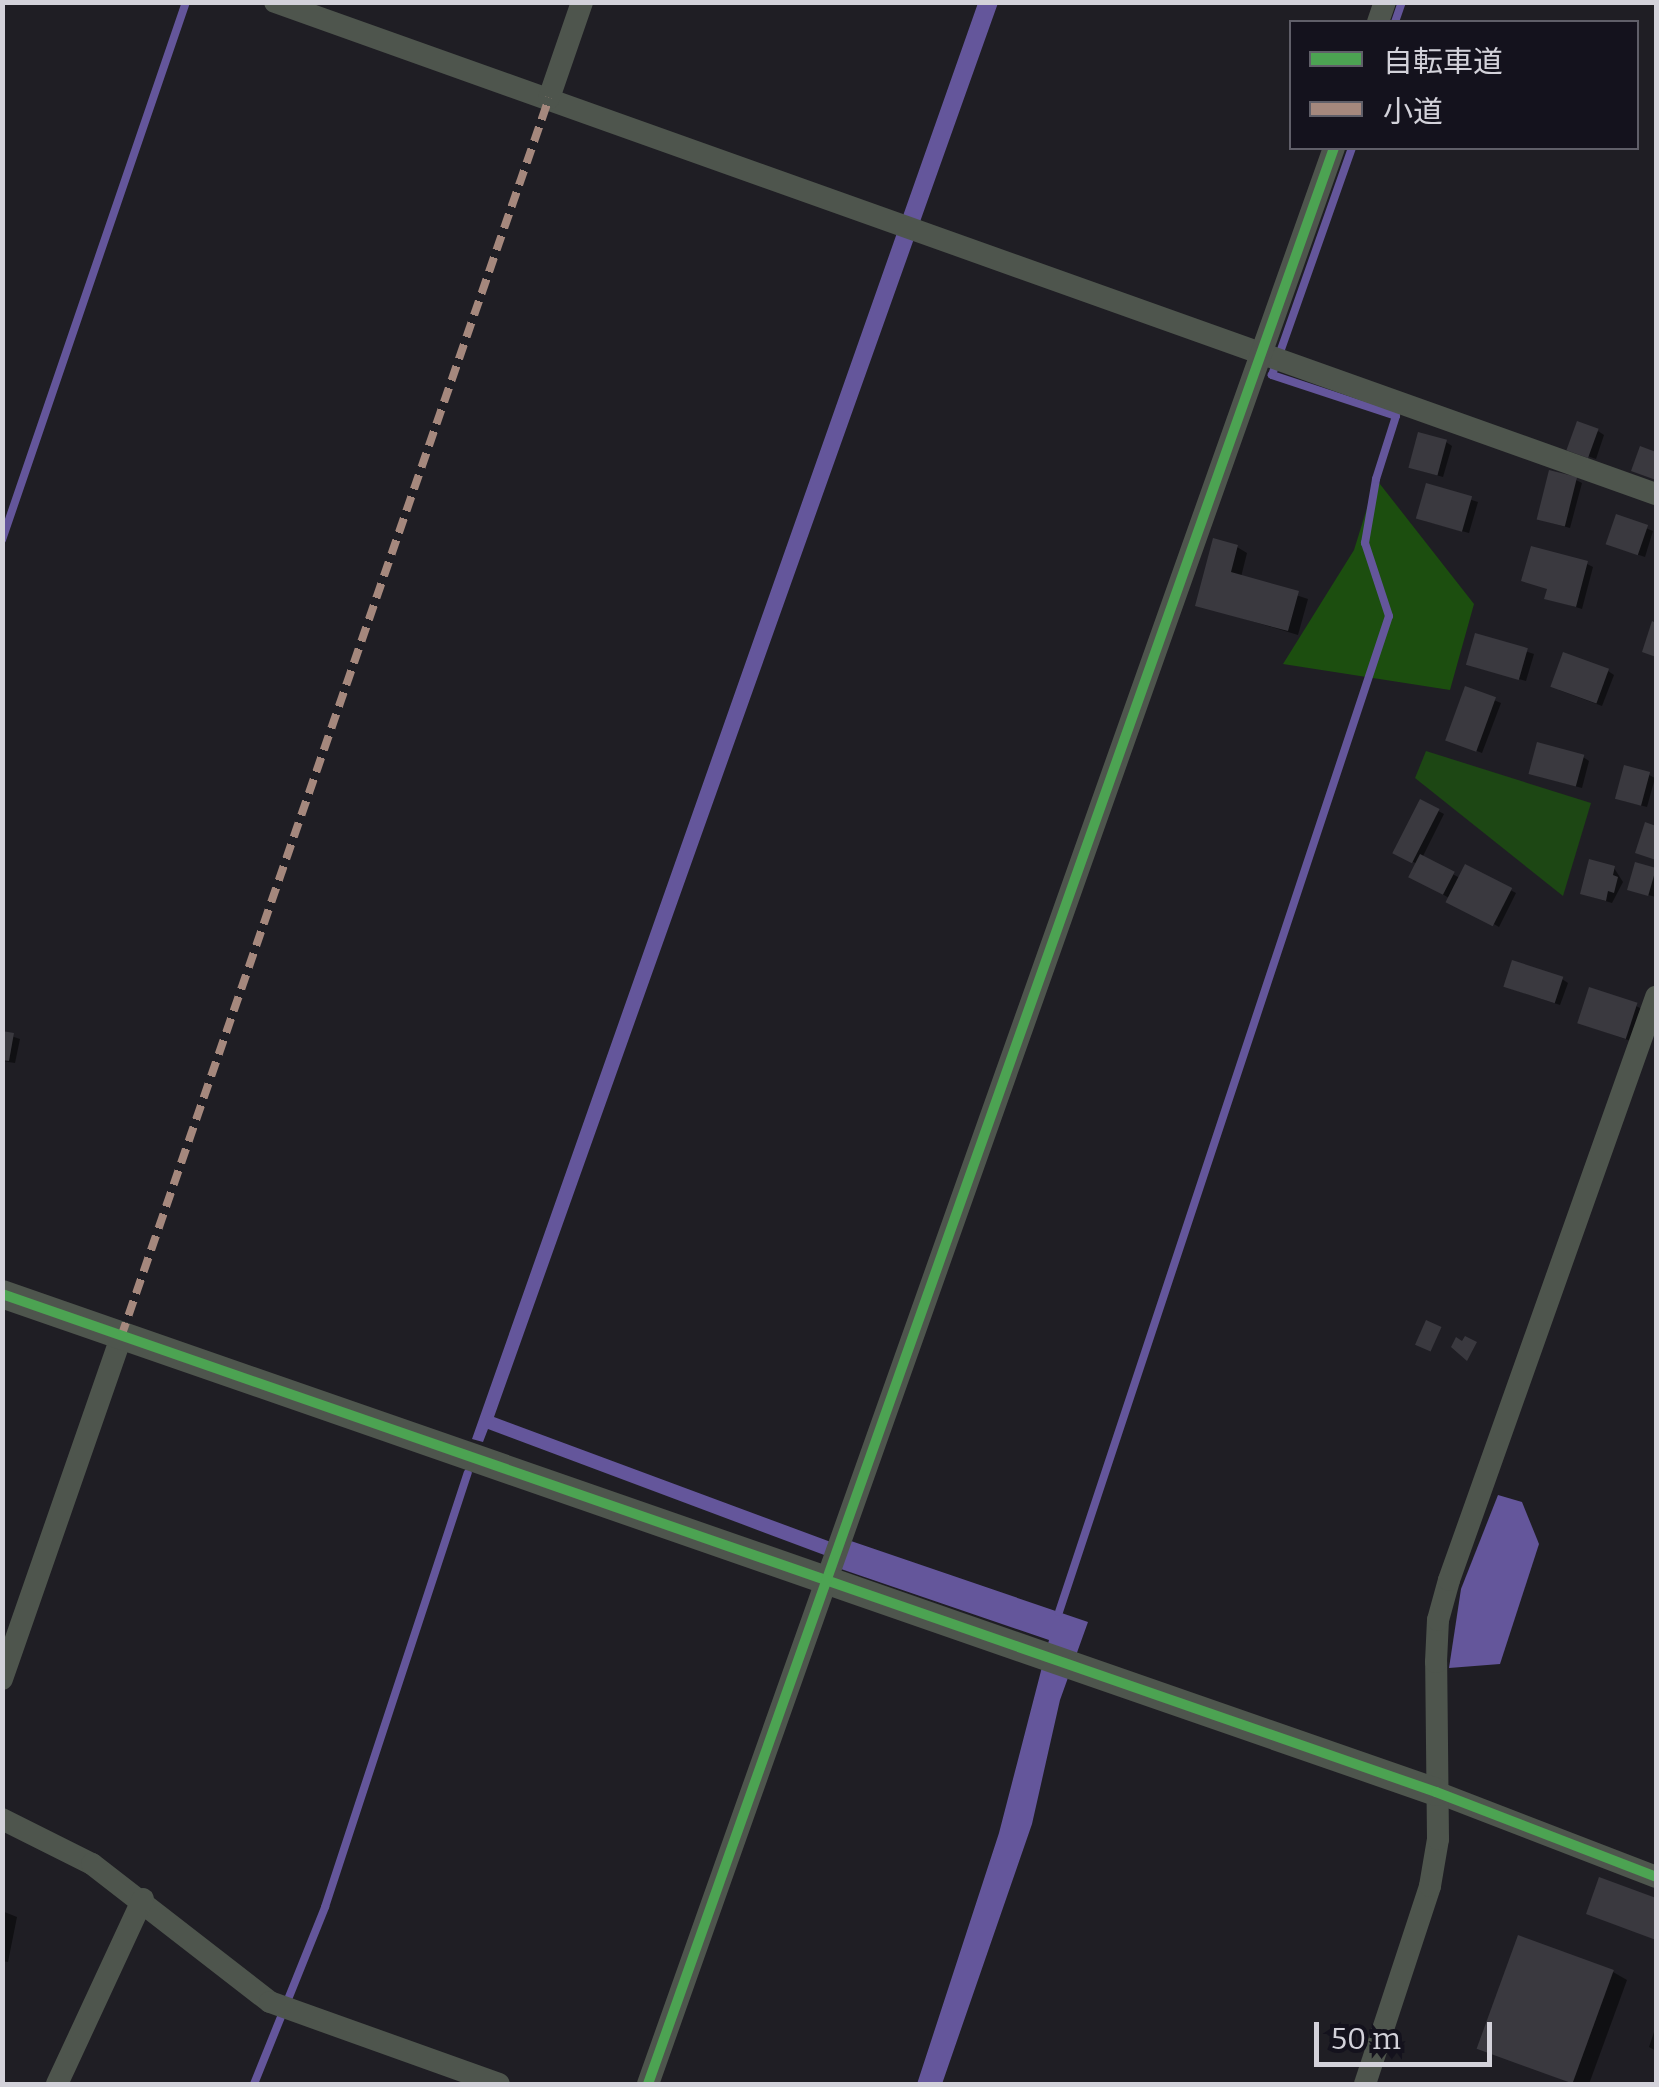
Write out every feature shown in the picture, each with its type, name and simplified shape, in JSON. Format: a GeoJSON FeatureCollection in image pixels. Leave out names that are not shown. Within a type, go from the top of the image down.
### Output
{"type":"FeatureCollection","features":[{"type":"Feature","properties":{"kind":"street"},"geometry":{"type":"LineString","coordinates":[[275,2],[1656,494]]}},
{"type":"Feature","properties":{"kind":"street"},"geometry":{"type":"LineString","coordinates":[[549,98],[582,2]]}},
{"type":"Feature","properties":{"kind":"street"},"geometry":{"type":"LineString","coordinates":[[648,2084],[1333,150]]}},
{"type":"Feature","properties":{"kind":"street"},"geometry":{"type":"LineString","coordinates":[[1365,2084],[1430,1886],[1438,1839],[1438,1620],[1656,997]]}},
{"type":"Feature","properties":{"kind":"street"},"geometry":{"type":"LineString","coordinates":[[2,1294],[1436,1792],[1656,1877]]}},
{"type":"Feature","properties":{"kind":"street"},"geometry":{"type":"LineString","coordinates":[[2,1679],[120,1338]]}},
{"type":"Feature","properties":{"kind":"street"},"geometry":{"type":"LineString","coordinates":[[2,1819],[78,1856],[143,1899],[270,2002],[499,2084]]}},
{"type":"Feature","properties":{"kind":"street"},"geometry":{"type":"LineString","coordinates":[[57,2084],[143,1899]]}},
{"type":"Feature","properties":{"kind":"green space"},"geometry":{"type":"Polygon","coordinates":[[[1376,479],[1474,604],[1450,690],[1283,664],[1354,550],[1376,479]]]}},
{"type":"Feature","properties":{"kind":"green space"},"geometry":{"type":"Polygon","coordinates":[[[1426,751],[1591,803],[1563,896],[1415,778],[1426,751]]]}},
{"type":"Feature","properties":{"kind":"shaded area"},"geometry":{"type":"Polygon","coordinates":[[[978,3],[998,3],[494,1417],[847,1548],[851,1541],[1088,1622],[1060,1700],[1032,1824],[942,2084],[917,2084],[999,1833],[1049,1640],[841,1569],[843,1562],[488,1429],[483,1442],[472,1439],[978,3]]]}},
{"type":"Feature","properties":{"kind":"shaded area"},"geometry":{"type":"Polygon","coordinates":[[[1498,1495],[1522,1502],[1539,1544],[1500,1664],[1449,1668],[1461,1589],[1498,1495]]]}},
{"type":"Feature","properties":{"kind":"building"},"geometry":{"type":"Polygon","coordinates":[[[1577,421],[1599,429],[1588,458],[1566,450],[1577,421]]]}},
{"type":"Feature","properties":{"kind":"building"},"geometry":{"type":"Polygon","coordinates":[[[1418,432],[1447,440],[1437,476],[1408,468],[1418,432]]]}},
{"type":"Feature","properties":{"kind":"building"},"geometry":{"type":"Polygon","coordinates":[[[1640,446],[1656,452],[1656,480],[1631,471],[1640,446]]]}},
{"type":"Feature","properties":{"kind":"building"},"geometry":{"type":"Polygon","coordinates":[[[1549,470],[1577,477],[1565,527],[1537,519],[1549,470]]]}},
{"type":"Feature","properties":{"kind":"building"},"geometry":{"type":"Polygon","coordinates":[[[1426,483],[1472,496],[1462,532],[1416,519],[1426,483]]]}},
{"type":"Feature","properties":{"kind":"building"},"geometry":{"type":"Polygon","coordinates":[[[1616,514],[1648,525],[1638,555],[1606,544],[1616,514]]]}},
{"type":"Feature","properties":{"kind":"building"},"geometry":{"type":"Polygon","coordinates":[[[1213,538],[1238,545],[1231,572],[1299,591],[1288,631],[1195,606],[1213,538]]]}},
{"type":"Feature","properties":{"kind":"building"},"geometry":{"type":"Polygon","coordinates":[[[1531,546],[1588,561],[1576,607],[1544,599],[1547,589],[1521,581],[1531,546]]]}},
{"type":"Feature","properties":{"kind":"building"},"geometry":{"type":"Polygon","coordinates":[[[1652,621],[1656,623],[1656,657],[1642,652],[1652,621]]]}},
{"type":"Feature","properties":{"kind":"building"},"geometry":{"type":"Polygon","coordinates":[[[1475,633],[1528,648],[1519,680],[1466,665],[1475,633]]]}},
{"type":"Feature","properties":{"kind":"building"},"geometry":{"type":"Polygon","coordinates":[[[1563,652],[1609,669],[1596,704],[1550,687],[1563,652]]]}},
{"type":"Feature","properties":{"kind":"building"},"geometry":{"type":"Polygon","coordinates":[[[1465,686],[1496,697],[1476,752],[1445,741],[1465,686]]]}},
{"type":"Feature","properties":{"kind":"building"},"geometry":{"type":"Polygon","coordinates":[[[1537,742],[1584,755],[1576,787],[1528,774],[1537,742]]]}},
{"type":"Feature","properties":{"kind":"building"},"geometry":{"type":"Polygon","coordinates":[[[1624,765],[1650,772],[1641,806],[1615,799],[1624,765]]]}},
{"type":"Feature","properties":{"kind":"building"},"geometry":{"type":"Polygon","coordinates":[[[1420,799],[1440,809],[1412,863],[1392,853],[1420,799]]]}},
{"type":"Feature","properties":{"kind":"building"},"geometry":{"type":"Polygon","coordinates":[[[1645,822],[1656,826],[1656,860],[1635,853],[1645,822]]]}},
{"type":"Feature","properties":{"kind":"building"},"geometry":{"type":"Polygon","coordinates":[[[1420,854],[1455,872],[1443,895],[1408,877],[1420,854]]]}},
{"type":"Feature","properties":{"kind":"building"},"geometry":{"type":"Polygon","coordinates":[[[1589,859],[1615,866],[1613,875],[1618,877],[1614,893],[1608,891],[1606,901],[1580,894],[1589,859]]]}},
{"type":"Feature","properties":{"kind":"building"},"geometry":{"type":"Polygon","coordinates":[[[1635,862],[1656,868],[1648,896],[1627,890],[1635,862]]]}},
{"type":"Feature","properties":{"kind":"building"},"geometry":{"type":"Polygon","coordinates":[[[1465,864],[1512,888],[1493,926],[1445,902],[1465,864]]]}},
{"type":"Feature","properties":{"kind":"building"},"geometry":{"type":"Polygon","coordinates":[[[1512,960],[1563,977],[1555,1003],[1503,987],[1512,960]]]}},
{"type":"Feature","properties":{"kind":"building"},"geometry":{"type":"Polygon","coordinates":[[[1589,987],[1638,1003],[1626,1039],[1577,1023],[1589,987]]]}},
{"type":"Feature","properties":{"kind":"building"},"geometry":{"type":"Polygon","coordinates":[[[2,1031],[14,1033],[9,1061],[2,1060],[2,1031]]]}},
{"type":"Feature","properties":{"kind":"building"},"geometry":{"type":"Polygon","coordinates":[[[1426,1320],[1442,1327],[1431,1352],[1415,1345],[1426,1320]]]}},
{"type":"Feature","properties":{"kind":"building"},"geometry":{"type":"Polygon","coordinates":[[[1465,1336],[1477,1342],[1467,1361],[1451,1347],[1456,1337],[1462,1341],[1465,1336]]]}},
{"type":"Feature","properties":{"kind":"building"},"geometry":{"type":"Polygon","coordinates":[[[1599,1877],[1656,1898],[1656,1940],[1586,1914],[1599,1877]]]}},
{"type":"Feature","properties":{"kind":"building"},"geometry":{"type":"Polygon","coordinates":[[[1518,1935],[1614,1970],[1572,2084],[1477,2049],[1518,1935]]]}},
{"type":"Feature","properties":{"kind":"waterway"},"geometry":{"type":"LineString","coordinates":[[2,540],[186,2]]}},
{"type":"Feature","properties":{"kind":"waterway"},"geometry":{"type":"LineString","coordinates":[[1396,20],[1402,2]]}},
{"type":"Feature","properties":{"kind":"waterway"},"geometry":{"type":"LineString","coordinates":[[1059,1612],[1389,616],[1365,543],[1376,479],[1396,416],[1272,375],[1351,150]]}},
{"type":"Feature","properties":{"kind":"waterway"},"geometry":{"type":"LineString","coordinates":[[254,2084],[325,1907],[468,1473]]}},
{"type":"Feature","properties":{"kind":"marked path"},"geometry":{"type":"LineString","coordinates":[[121,1337],[549,98]]}},
{"type":"Feature","properties":{"kind":"cycle path"},"geometry":{"type":"LineString","coordinates":[[648,2084],[1333,150]]}},
{"type":"Feature","properties":{"kind":"cycle path"},"geometry":{"type":"LineString","coordinates":[[2,1294],[1436,1792],[1656,1877]]}}]}
